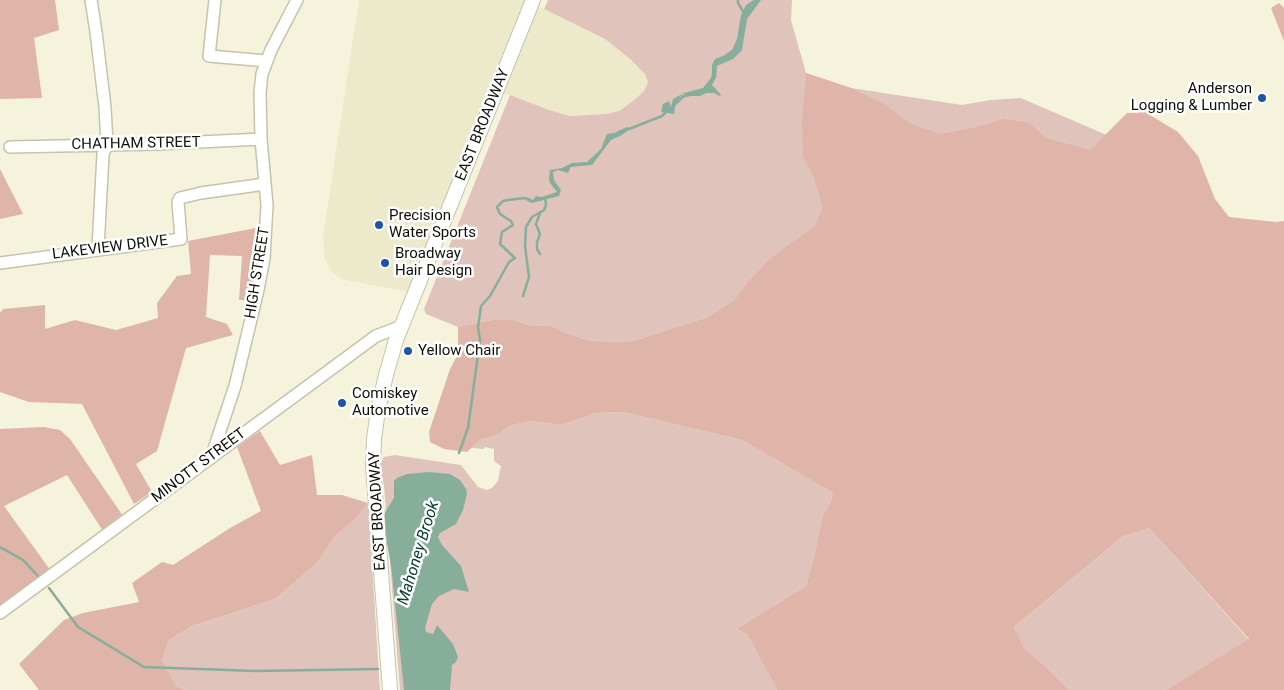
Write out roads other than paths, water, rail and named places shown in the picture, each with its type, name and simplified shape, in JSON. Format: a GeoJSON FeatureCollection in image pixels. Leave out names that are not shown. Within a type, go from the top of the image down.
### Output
{"type":"FeatureCollection","features":[{"type":"Feature","properties":{"kind":"main road","name":"EAST BROADWAY"},"geometry":{"type":"LineString","coordinates":[[390,690],[373,466],[378,410],[386,374],[402,326],[534,0]]}},
{"type":"Feature","properties":{"kind":"street"},"geometry":{"type":"LineString","coordinates":[[91,0],[107,145],[103,154],[98,249]]}},
{"type":"Feature","properties":{"kind":"street"},"geometry":{"type":"LineString","coordinates":[[215,0],[209,56],[267,61]]}},
{"type":"Feature","properties":{"kind":"street","name":"HIGH STREET"},"geometry":{"type":"LineString","coordinates":[[210,459],[235,386],[264,258],[266,184],[261,139],[260,93],[262,74],[297,0]]}},
{"type":"Feature","properties":{"kind":"street","name":"CHATHAM STREET"},"geometry":{"type":"LineString","coordinates":[[10,147],[261,139]]}},
{"type":"Feature","properties":{"kind":"street","name":"LAKEVIEW DRIVE"},"geometry":{"type":"LineString","coordinates":[[0,263],[181,239],[178,202],[180,198],[201,193],[266,184]]}},
{"type":"Feature","properties":{"kind":"street","name":"MINOTT STREET"},"geometry":{"type":"LineString","coordinates":[[0,612],[376,336],[402,326]]}},
{"type":"Feature","properties":{"kind":"water"},"geometry":{"type":"Polygon","coordinates":[[[754,0],[761,0],[747,19],[742,50],[733,59],[717,66],[716,78],[712,85],[721,95],[706,93],[700,96],[690,96],[683,94],[676,102],[674,114],[661,112],[663,104],[669,101],[671,107],[673,99],[684,93],[703,88],[711,78],[712,65],[715,59],[732,50],[737,39],[741,15],[746,5],[754,0]]]}},
{"type":"Feature","properties":{"kind":"water"},"geometry":{"type":"Polygon","coordinates":[[[629,127],[626,132],[611,140],[592,165],[571,167],[568,173],[558,170],[553,172],[554,180],[561,190],[559,196],[532,203],[527,201],[528,198],[533,200],[536,196],[542,197],[557,192],[550,183],[550,170],[562,168],[572,163],[587,162],[601,149],[607,134],[629,127]]]}},
{"type":"Feature","properties":{"kind":"water"},"geometry":{"type":"Polygon","coordinates":[[[429,472],[450,474],[460,480],[466,489],[467,494],[463,510],[456,524],[440,533],[438,537],[442,545],[461,566],[469,592],[454,589],[439,596],[432,604],[425,628],[426,632],[433,634],[437,625],[453,644],[458,657],[452,665],[450,690],[404,690],[391,565],[384,528],[385,512],[394,498],[394,481],[397,478],[407,474],[429,472]]]}},
{"type":"Feature","properties":{"kind":"waterway"},"geometry":{"type":"LineString","coordinates":[[738,0],[744,13]]}},
{"type":"Feature","properties":{"kind":"waterway","name":"Mahoney Brook"},"geometry":{"type":"LineString","coordinates":[[674,105],[684,96],[690,95]]}},
{"type":"Feature","properties":{"kind":"waterway","name":"Mahoney Brook"},"geometry":{"type":"LineString","coordinates":[[624,131],[662,116],[668,110]]}},
{"type":"Feature","properties":{"kind":"waterway"},"geometry":{"type":"LineString","coordinates":[[523,296],[529,277],[525,246],[526,227],[532,217],[544,210],[546,205],[545,197]]}},
{"type":"Feature","properties":{"kind":"waterway","name":"Mahoney Brook"},"geometry":{"type":"LineString","coordinates":[[459,453],[468,428],[480,340],[478,327],[481,306],[490,296],[509,262],[515,258],[500,244],[502,232],[513,225],[511,221],[500,214],[497,207],[503,201],[525,198],[530,200]]}},
{"type":"Feature","properties":{"kind":"waterway"},"geometry":{"type":"LineString","coordinates":[[540,213],[536,224],[540,234],[537,249],[540,254]]}},
{"type":"Feature","properties":{"kind":"waterway"},"geometry":{"type":"LineString","coordinates":[[0,547],[23,560],[39,577]]}},
{"type":"Feature","properties":{"kind":"waterway"},"geometry":{"type":"LineString","coordinates":[[49,588],[78,627],[144,667],[256,671],[378,669]]}},
{"type":"Feature","properties":{"kind":"place","name":"Anderson Logging & Lumber"},"geometry":{"type":"Point","coordinates":[1262,98]}},
{"type":"Feature","properties":{"kind":"place","name":"Precision Water Sports"},"geometry":{"type":"Point","coordinates":[379,225]}},
{"type":"Feature","properties":{"kind":"place","name":"Broadway Hair Design"},"geometry":{"type":"Point","coordinates":[385,263]}},
{"type":"Feature","properties":{"kind":"place","name":"Yellow Chair"},"geometry":{"type":"Point","coordinates":[408,351]}},
{"type":"Feature","properties":{"kind":"place","name":"Comiskey Automotive"},"geometry":{"type":"Point","coordinates":[342,403]}}]}
